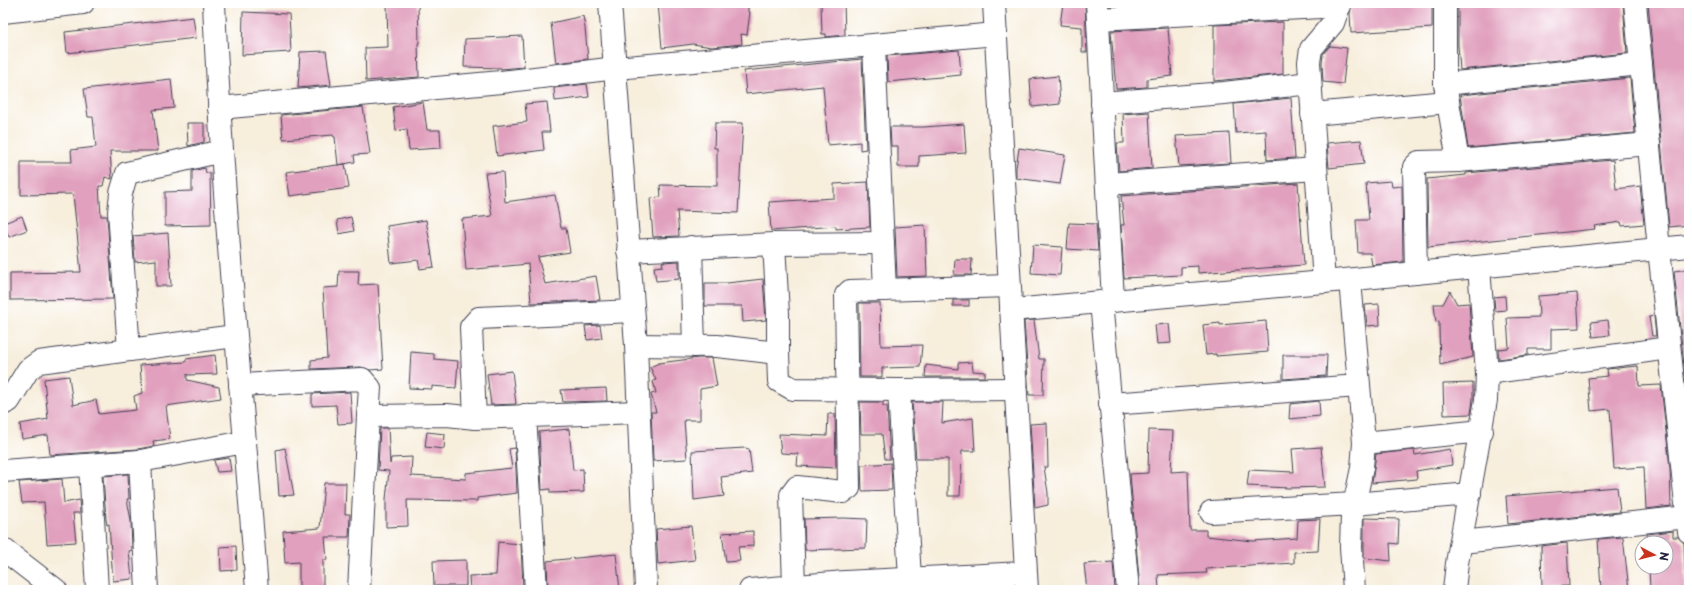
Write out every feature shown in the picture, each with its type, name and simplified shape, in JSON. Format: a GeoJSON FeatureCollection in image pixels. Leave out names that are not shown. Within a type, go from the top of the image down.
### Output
{"type":"FeatureCollection","features":[{"type":"Feature","properties":{"kind":"street"},"geometry":{"type":"LineString","coordinates":[[3,12],[83,3]]}},
{"type":"Feature","properties":{"kind":"street"},"geometry":{"type":"LineString","coordinates":[[214,3],[218,108],[235,336],[257,590]]}},
{"type":"Feature","properties":{"kind":"street"},"geometry":{"type":"LineString","coordinates":[[610,3],[636,345],[646,590]]}},
{"type":"Feature","properties":{"kind":"street"},"geometry":{"type":"LineString","coordinates":[[750,590],[910,578],[1026,582],[994,3]]}},
{"type":"Feature","properties":{"kind":"street"},"geometry":{"type":"LineString","coordinates":[[1445,3],[1446,93],[1458,161]]}},
{"type":"Feature","properties":{"kind":"street"},"geometry":{"type":"LineString","coordinates":[[1462,542],[1688,524],[1648,144],[1635,3]]}},
{"type":"Feature","properties":{"kind":"street"},"geometry":{"type":"LineString","coordinates":[[1128,590],[1110,404],[1106,184],[1098,11],[1340,4],[1333,23],[1311,49],[1309,62],[1324,282]]}},
{"type":"Feature","properties":{"kind":"street"},"geometry":{"type":"LineString","coordinates":[[218,108],[501,82],[616,68],[996,34]]}},
{"type":"Feature","properties":{"kind":"street"},"geometry":{"type":"LineString","coordinates":[[874,46],[885,290]]}},
{"type":"Feature","properties":{"kind":"street"},"geometry":{"type":"LineString","coordinates":[[1312,114],[1641,64]]}},
{"type":"Feature","properties":{"kind":"street"},"geometry":{"type":"LineString","coordinates":[[1102,104],[1224,93],[1310,83]]}},
{"type":"Feature","properties":{"kind":"street"},"geometry":{"type":"LineString","coordinates":[[1416,273],[1414,167],[1419,162],[1458,161],[1648,144]]}},
{"type":"Feature","properties":{"kind":"street"},"geometry":{"type":"LineString","coordinates":[[129,350],[119,212],[121,193],[127,173],[222,151]]}},
{"type":"Feature","properties":{"kind":"street"},"geometry":{"type":"LineString","coordinates":[[1106,184],[1316,169]]}},
{"type":"Feature","properties":{"kind":"street"},"geometry":{"type":"LineString","coordinates":[[628,251],[774,244],[883,243]]}},
{"type":"Feature","properties":{"kind":"street"},"geometry":{"type":"LineString","coordinates":[[774,244],[778,314],[779,382],[793,389],[1015,389]]}},
{"type":"Feature","properties":{"kind":"street"},"geometry":{"type":"LineString","coordinates":[[1011,310],[1350,280],[1689,246]]}},
{"type":"Feature","properties":{"kind":"street"},"geometry":{"type":"LineString","coordinates":[[691,247],[694,346]]}},
{"type":"Feature","properties":{"kind":"street"},"geometry":{"type":"LineString","coordinates":[[1454,590],[1482,431],[1486,400],[1487,373],[1479,267]]}},
{"type":"Feature","properties":{"kind":"street"},"geometry":{"type":"LineString","coordinates":[[1350,280],[1364,443],[1362,468],[1352,515],[1351,542],[1354,590]]}},
{"type":"Feature","properties":{"kind":"street"},"geometry":{"type":"LineString","coordinates":[[794,586],[791,495],[797,487],[843,492],[849,488],[846,389],[846,295],[850,291],[1009,286]]}},
{"type":"Feature","properties":{"kind":"street"},"geometry":{"type":"LineString","coordinates":[[475,418],[471,327],[479,318],[633,311]]}},
{"type":"Feature","properties":{"kind":"street"},"geometry":{"type":"LineString","coordinates":[[3,404],[9,401],[28,370],[38,362],[235,336]]}},
{"type":"Feature","properties":{"kind":"street"},"geometry":{"type":"LineString","coordinates":[[636,345],[717,346],[778,353]]}},
{"type":"Feature","properties":{"kind":"street"},"geometry":{"type":"LineString","coordinates":[[1487,373],[1669,348]]}},
{"type":"Feature","properties":{"kind":"street"},"geometry":{"type":"LineString","coordinates":[[240,385],[362,379],[370,388],[359,590]]}},
{"type":"Feature","properties":{"kind":"street"},"geometry":{"type":"LineString","coordinates":[[1110,404],[1359,386]]}},
{"type":"Feature","properties":{"kind":"street"},"geometry":{"type":"LineString","coordinates":[[900,390],[910,578]]}},
{"type":"Feature","properties":{"kind":"street"},"geometry":{"type":"LineString","coordinates":[[368,416],[446,415],[475,418],[638,412]]}},
{"type":"Feature","properties":{"kind":"street"},"geometry":{"type":"LineString","coordinates":[[526,415],[536,590]]}},
{"type":"Feature","properties":{"kind":"street"},"geometry":{"type":"LineString","coordinates":[[1364,443],[1482,431]]}},
{"type":"Feature","properties":{"kind":"street"},"geometry":{"type":"LineString","coordinates":[[3,471],[140,461],[245,442]]}},
{"type":"Feature","properties":{"kind":"street"},"geometry":{"type":"LineString","coordinates":[[140,461],[147,590]]}},
{"type":"Feature","properties":{"kind":"street"},"geometry":{"type":"LineString","coordinates":[[90,465],[97,590]]}},
{"type":"Feature","properties":{"kind":"street"},"geometry":{"type":"LineString","coordinates":[[1211,512],[1354,504],[1470,494]]}},
{"type":"Feature","properties":{"kind":"street"},"geometry":{"type":"LineString","coordinates":[[3,549],[47,587]]}},
{"type":"Feature","properties":{"kind":"building"},"geometry":{"type":"Polygon","coordinates":[[[387,3],[418,3],[419,77],[366,81],[365,48],[388,47],[387,3]]]}},
{"type":"Feature","properties":{"kind":"building"},"geometry":{"type":"Polygon","coordinates":[[[658,3],[748,3],[748,12],[750,12],[747,35],[741,34],[742,44],[712,47],[693,44],[662,48],[658,3]]]}},
{"type":"Feature","properties":{"kind":"building"},"geometry":{"type":"Polygon","coordinates":[[[844,3],[845,35],[826,37],[826,34],[822,34],[821,4],[844,3]]]}},
{"type":"Feature","properties":{"kind":"building"},"geometry":{"type":"Polygon","coordinates":[[[1063,3],[1085,3],[1087,52],[1082,52],[1082,27],[1060,25],[1063,3]]]}},
{"type":"Feature","properties":{"kind":"building"},"geometry":{"type":"Polygon","coordinates":[[[1110,3],[1163,3],[1110,6],[1110,3]]]}},
{"type":"Feature","properties":{"kind":"building"},"geometry":{"type":"Polygon","coordinates":[[[1352,3],[1432,3],[1432,28],[1351,33],[1350,13],[1352,3]]]}},
{"type":"Feature","properties":{"kind":"building"},"geometry":{"type":"Polygon","coordinates":[[[1623,3],[1627,53],[1460,70],[1458,45],[1458,4],[1623,3]]]}},
{"type":"Feature","properties":{"kind":"building"},"geometry":{"type":"Polygon","coordinates":[[[1648,3],[1689,3],[1689,225],[1669,227],[1648,3]]]}},
{"type":"Feature","properties":{"kind":"building"},"geometry":{"type":"Polygon","coordinates":[[[243,12],[289,14],[291,52],[242,55],[243,12]]]}},
{"type":"Feature","properties":{"kind":"building"},"geometry":{"type":"Polygon","coordinates":[[[583,16],[588,59],[556,63],[551,23],[583,16]]]}},
{"type":"Feature","properties":{"kind":"building"},"geometry":{"type":"Polygon","coordinates":[[[193,17],[196,38],[67,53],[65,32],[193,17]]]}},
{"type":"Feature","properties":{"kind":"building"},"geometry":{"type":"Polygon","coordinates":[[[1283,22],[1283,74],[1214,81],[1214,25],[1283,22]]]}},
{"type":"Feature","properties":{"kind":"building"},"geometry":{"type":"Polygon","coordinates":[[[1168,28],[1172,76],[1147,79],[1147,87],[1116,89],[1111,31],[1168,28]]]}},
{"type":"Feature","properties":{"kind":"building"},"geometry":{"type":"Polygon","coordinates":[[[522,36],[524,67],[501,69],[464,67],[465,39],[522,36]]]}},
{"type":"Feature","properties":{"kind":"building"},"geometry":{"type":"Polygon","coordinates":[[[1330,46],[1347,48],[1343,84],[1323,82],[1323,54],[1330,46]]]}},
{"type":"Feature","properties":{"kind":"building"},"geometry":{"type":"Polygon","coordinates":[[[959,50],[961,75],[888,82],[887,56],[959,50]]]}},
{"type":"Feature","properties":{"kind":"building"},"geometry":{"type":"Polygon","coordinates":[[[326,51],[331,85],[298,88],[300,52],[326,51]]]}},
{"type":"Feature","properties":{"kind":"building"},"geometry":{"type":"Polygon","coordinates":[[[862,59],[866,149],[860,150],[860,142],[828,145],[823,86],[746,94],[744,71],[862,59]]]}},
{"type":"Feature","properties":{"kind":"building"},"geometry":{"type":"Polygon","coordinates":[[[1058,76],[1060,104],[1032,107],[1030,79],[1058,76]]]}},
{"type":"Feature","properties":{"kind":"building"},"geometry":{"type":"Polygon","coordinates":[[[1630,78],[1635,133],[1468,148],[1460,95],[1630,78]]]}},
{"type":"Feature","properties":{"kind":"building"},"geometry":{"type":"Polygon","coordinates":[[[171,79],[174,108],[153,110],[158,151],[110,151],[112,179],[105,177],[103,186],[99,186],[101,216],[107,216],[113,299],[10,300],[10,273],[81,272],[73,194],[21,195],[21,162],[72,162],[71,150],[96,147],[93,117],[88,117],[84,89],[171,79]]]}},
{"type":"Feature","properties":{"kind":"building"},"geometry":{"type":"Polygon","coordinates":[[[587,84],[589,97],[555,101],[554,88],[587,84]]]}},
{"type":"Feature","properties":{"kind":"building"},"geometry":{"type":"Polygon","coordinates":[[[1291,98],[1295,158],[1267,160],[1266,131],[1236,133],[1234,104],[1291,98]]]}},
{"type":"Feature","properties":{"kind":"building"},"geometry":{"type":"Polygon","coordinates":[[[423,102],[427,130],[440,130],[441,148],[409,150],[407,129],[396,131],[393,107],[423,102]]]}},
{"type":"Feature","properties":{"kind":"building"},"geometry":{"type":"Polygon","coordinates":[[[547,102],[550,132],[542,132],[544,150],[497,156],[493,126],[527,122],[525,104],[547,102]]]}},
{"type":"Feature","properties":{"kind":"building"},"geometry":{"type":"Polygon","coordinates":[[[363,107],[370,154],[354,155],[355,162],[338,165],[335,137],[333,135],[283,139],[281,115],[363,107]]]}},
{"type":"Feature","properties":{"kind":"building"},"geometry":{"type":"Polygon","coordinates":[[[1149,112],[1152,168],[1119,171],[1117,143],[1124,143],[1123,114],[1149,112]]]}},
{"type":"Feature","properties":{"kind":"building"},"geometry":{"type":"Polygon","coordinates":[[[187,123],[204,123],[204,142],[188,146],[187,123]]]}},
{"type":"Feature","properties":{"kind":"building"},"geometry":{"type":"Polygon","coordinates":[[[715,123],[743,123],[738,213],[677,211],[679,236],[653,237],[650,198],[661,197],[660,185],[717,186],[717,148],[714,148],[715,123]]]}},
{"type":"Feature","properties":{"kind":"building"},"geometry":{"type":"Polygon","coordinates":[[[964,124],[966,153],[919,156],[919,167],[898,167],[898,146],[891,146],[890,127],[924,127],[964,124]]]}},
{"type":"Feature","properties":{"kind":"building"},"geometry":{"type":"Polygon","coordinates":[[[1229,133],[1231,163],[1179,166],[1176,136],[1229,133]]]}},
{"type":"Feature","properties":{"kind":"building"},"geometry":{"type":"Polygon","coordinates":[[[1361,140],[1364,164],[1329,168],[1327,143],[1361,140]]]}},
{"type":"Feature","properties":{"kind":"building"},"geometry":{"type":"Polygon","coordinates":[[[1019,148],[1065,155],[1060,184],[1016,178],[1019,148]]]}},
{"type":"Feature","properties":{"kind":"building"},"geometry":{"type":"Polygon","coordinates":[[[1613,160],[1616,189],[1640,186],[1644,224],[1622,226],[1621,222],[1594,226],[1595,229],[1428,247],[1427,179],[1466,175],[1466,173],[1613,160]]]}},
{"type":"Feature","properties":{"kind":"building"},"geometry":{"type":"Polygon","coordinates":[[[345,164],[349,188],[290,196],[286,172],[345,164]]]}},
{"type":"Feature","properties":{"kind":"building"},"geometry":{"type":"Polygon","coordinates":[[[205,168],[206,173],[210,173],[211,225],[165,226],[165,192],[192,191],[192,171],[205,168]]]}},
{"type":"Feature","properties":{"kind":"building"},"geometry":{"type":"Polygon","coordinates":[[[503,172],[505,202],[555,195],[561,228],[566,228],[570,252],[538,257],[545,284],[596,276],[600,300],[531,303],[528,264],[466,270],[462,219],[492,216],[485,173],[503,172]]]}},
{"type":"Feature","properties":{"kind":"building"},"geometry":{"type":"Polygon","coordinates":[[[1391,181],[1392,187],[1402,186],[1403,262],[1372,265],[1370,253],[1358,253],[1356,220],[1369,220],[1366,183],[1391,181]]]}},
{"type":"Feature","properties":{"kind":"building"},"geometry":{"type":"Polygon","coordinates":[[[868,182],[870,227],[836,229],[836,226],[771,231],[769,202],[834,198],[834,184],[868,182]]]}},
{"type":"Feature","properties":{"kind":"building"},"geometry":{"type":"Polygon","coordinates":[[[1298,183],[1304,265],[1198,273],[1198,266],[1181,267],[1181,275],[1124,278],[1121,225],[1124,225],[1121,196],[1298,183]]]}},
{"type":"Feature","properties":{"kind":"building"},"geometry":{"type":"Polygon","coordinates":[[[22,216],[27,230],[9,237],[4,223],[22,216]]]}},
{"type":"Feature","properties":{"kind":"building"},"geometry":{"type":"Polygon","coordinates":[[[351,217],[354,231],[339,234],[337,220],[351,217]]]}},
{"type":"Feature","properties":{"kind":"building"},"geometry":{"type":"Polygon","coordinates":[[[426,220],[434,267],[420,269],[418,260],[391,263],[387,226],[426,220]]]}},
{"type":"Feature","properties":{"kind":"building"},"geometry":{"type":"Polygon","coordinates":[[[1069,223],[1096,224],[1098,251],[1067,249],[1069,223]]]}},
{"type":"Feature","properties":{"kind":"building"},"geometry":{"type":"Polygon","coordinates":[[[925,225],[927,276],[897,277],[895,227],[925,225]]]}},
{"type":"Feature","properties":{"kind":"building"},"geometry":{"type":"Polygon","coordinates":[[[168,233],[171,286],[156,286],[156,260],[135,262],[133,236],[168,233]]]}},
{"type":"Feature","properties":{"kind":"building"},"geometry":{"type":"Polygon","coordinates":[[[1033,245],[1062,247],[1060,275],[1031,273],[1033,245]]]}},
{"type":"Feature","properties":{"kind":"building"},"geometry":{"type":"Polygon","coordinates":[[[955,259],[972,259],[971,275],[954,275],[955,259]]]}},
{"type":"Feature","properties":{"kind":"building"},"geometry":{"type":"Polygon","coordinates":[[[679,261],[679,279],[656,281],[654,267],[663,266],[662,262],[679,261]]]}},
{"type":"Feature","properties":{"kind":"building"},"geometry":{"type":"Polygon","coordinates":[[[1689,269],[1689,394],[1687,394],[1674,271],[1689,269]]]}},
{"type":"Feature","properties":{"kind":"building"},"geometry":{"type":"Polygon","coordinates":[[[339,271],[359,271],[358,285],[378,284],[383,369],[370,370],[361,367],[311,369],[311,360],[327,358],[323,288],[338,287],[339,271]]]}},
{"type":"Feature","properties":{"kind":"building"},"geometry":{"type":"Polygon","coordinates":[[[763,279],[766,320],[743,322],[742,306],[705,306],[705,283],[727,283],[763,279]]]}},
{"type":"Feature","properties":{"kind":"building"},"geometry":{"type":"Polygon","coordinates":[[[1450,291],[1457,304],[1469,303],[1473,357],[1440,365],[1439,321],[1436,322],[1434,304],[1443,304],[1450,291]]]}},
{"type":"Feature","properties":{"kind":"building"},"geometry":{"type":"Polygon","coordinates":[[[1577,293],[1579,328],[1551,329],[1551,349],[1528,349],[1528,355],[1499,359],[1498,349],[1509,348],[1507,318],[1539,317],[1538,296],[1577,293]]]}},
{"type":"Feature","properties":{"kind":"building"},"geometry":{"type":"Polygon","coordinates":[[[1505,296],[1506,310],[1495,311],[1494,297],[1505,296]]]}},
{"type":"Feature","properties":{"kind":"building"},"geometry":{"type":"Polygon","coordinates":[[[953,300],[969,300],[969,306],[953,306],[953,300]]]}},
{"type":"Feature","properties":{"kind":"building"},"geometry":{"type":"Polygon","coordinates":[[[859,303],[880,303],[881,346],[922,345],[920,367],[882,368],[882,377],[860,377],[859,303]]]}},
{"type":"Feature","properties":{"kind":"building"},"geometry":{"type":"Polygon","coordinates":[[[1379,304],[1380,325],[1367,326],[1365,305],[1379,304]]]}},
{"type":"Feature","properties":{"kind":"building"},"geometry":{"type":"Polygon","coordinates":[[[1654,316],[1656,336],[1652,336],[1649,317],[1654,316]]]}},
{"type":"Feature","properties":{"kind":"building"},"geometry":{"type":"Polygon","coordinates":[[[1034,320],[1039,359],[1044,359],[1043,395],[1029,395],[1024,321],[1034,320]]]}},
{"type":"Feature","properties":{"kind":"building"},"geometry":{"type":"Polygon","coordinates":[[[1608,320],[1610,335],[1593,337],[1591,322],[1608,320]]]}},
{"type":"Feature","properties":{"kind":"building"},"geometry":{"type":"Polygon","coordinates":[[[1266,321],[1268,352],[1216,356],[1216,354],[1206,355],[1203,325],[1266,321]]]}},
{"type":"Feature","properties":{"kind":"building"},"geometry":{"type":"Polygon","coordinates":[[[1169,324],[1171,343],[1157,344],[1155,325],[1169,324]]]}},
{"type":"Feature","properties":{"kind":"building"},"geometry":{"type":"Polygon","coordinates":[[[600,325],[602,338],[587,340],[585,326],[600,325]]]}},
{"type":"Feature","properties":{"kind":"building"},"geometry":{"type":"Polygon","coordinates":[[[411,352],[434,354],[434,359],[458,361],[456,388],[432,386],[432,389],[409,388],[411,352]]]}},
{"type":"Feature","properties":{"kind":"building"},"geometry":{"type":"Polygon","coordinates":[[[215,355],[217,374],[187,374],[187,380],[219,387],[221,398],[166,406],[170,439],[153,441],[154,446],[138,449],[50,455],[48,435],[22,439],[20,424],[48,419],[44,379],[69,376],[73,405],[96,400],[99,414],[136,410],[134,396],[142,393],[140,365],[186,362],[186,359],[215,355]]]}},
{"type":"Feature","properties":{"kind":"building"},"geometry":{"type":"Polygon","coordinates":[[[1283,355],[1327,355],[1326,376],[1283,379],[1283,355]]]}},
{"type":"Feature","properties":{"kind":"building"},"geometry":{"type":"Polygon","coordinates":[[[698,358],[712,358],[717,386],[700,389],[700,420],[684,420],[687,459],[653,461],[651,412],[656,412],[651,394],[656,393],[653,381],[656,380],[650,367],[659,363],[698,358]]]}},
{"type":"Feature","properties":{"kind":"building"},"geometry":{"type":"Polygon","coordinates":[[[972,362],[973,371],[985,372],[985,377],[925,377],[926,365],[958,369],[958,363],[972,362]]]}},
{"type":"Feature","properties":{"kind":"building"},"geometry":{"type":"Polygon","coordinates":[[[1638,366],[1639,386],[1661,385],[1670,468],[1671,506],[1646,509],[1644,467],[1614,469],[1610,409],[1591,411],[1588,378],[1608,376],[1607,369],[1638,366]]]}},
{"type":"Feature","properties":{"kind":"building"},"geometry":{"type":"Polygon","coordinates":[[[512,371],[516,404],[491,405],[487,374],[512,371]]]}},
{"type":"Feature","properties":{"kind":"building"},"geometry":{"type":"Polygon","coordinates":[[[1473,383],[1471,414],[1444,415],[1443,384],[1473,383]]]}},
{"type":"Feature","properties":{"kind":"building"},"geometry":{"type":"Polygon","coordinates":[[[606,388],[607,401],[563,402],[561,390],[606,388]]]}},
{"type":"Feature","properties":{"kind":"building"},"geometry":{"type":"Polygon","coordinates":[[[350,392],[352,423],[338,424],[336,405],[312,406],[312,394],[350,392]]]}},
{"type":"Feature","properties":{"kind":"building"},"geometry":{"type":"Polygon","coordinates":[[[1319,401],[1320,416],[1289,419],[1290,404],[1319,401]]]}},
{"type":"Feature","properties":{"kind":"building"},"geometry":{"type":"Polygon","coordinates":[[[860,402],[883,402],[883,406],[887,406],[890,459],[885,459],[882,434],[861,434],[860,402]]]}},
{"type":"Feature","properties":{"kind":"building"},"geometry":{"type":"Polygon","coordinates":[[[912,402],[943,402],[942,423],[973,418],[975,451],[962,451],[960,496],[948,496],[948,459],[916,459],[912,402]]]}},
{"type":"Feature","properties":{"kind":"building"},"geometry":{"type":"Polygon","coordinates":[[[828,414],[835,414],[836,468],[797,466],[798,454],[781,453],[779,434],[827,436],[828,414]]]}},
{"type":"Feature","properties":{"kind":"building"},"geometry":{"type":"Polygon","coordinates":[[[1047,423],[1048,467],[1044,467],[1048,493],[1048,505],[1035,508],[1030,424],[1047,423]]]}},
{"type":"Feature","properties":{"kind":"building"},"geometry":{"type":"Polygon","coordinates":[[[380,428],[388,428],[390,464],[391,458],[412,457],[411,476],[466,479],[466,473],[512,468],[509,449],[515,448],[517,493],[477,498],[477,501],[407,500],[408,526],[386,527],[386,499],[389,471],[378,470],[380,428]]]}},
{"type":"Feature","properties":{"kind":"building"},"geometry":{"type":"Polygon","coordinates":[[[569,429],[573,470],[583,469],[584,492],[550,493],[550,489],[542,490],[539,432],[569,429]]]}},
{"type":"Feature","properties":{"kind":"building"},"geometry":{"type":"Polygon","coordinates":[[[1149,430],[1173,431],[1171,472],[1188,471],[1190,530],[1206,530],[1206,536],[1253,541],[1297,538],[1298,520],[1320,519],[1318,551],[1294,552],[1294,563],[1206,569],[1207,573],[1158,575],[1159,590],[1140,590],[1130,474],[1148,473],[1149,430]]]}},
{"type":"Feature","properties":{"kind":"building"},"geometry":{"type":"Polygon","coordinates":[[[427,432],[445,434],[444,449],[425,447],[427,432]]]}},
{"type":"Feature","properties":{"kind":"building"},"geometry":{"type":"Polygon","coordinates":[[[1321,447],[1325,487],[1289,488],[1247,486],[1249,470],[1294,472],[1292,449],[1321,447]]]}},
{"type":"Feature","properties":{"kind":"building"},"geometry":{"type":"Polygon","coordinates":[[[285,448],[294,495],[279,496],[276,450],[285,448]]]}},
{"type":"Feature","properties":{"kind":"building"},"geometry":{"type":"Polygon","coordinates":[[[749,449],[752,473],[721,477],[724,496],[694,500],[692,451],[749,449]]]}},
{"type":"Feature","properties":{"kind":"building"},"geometry":{"type":"Polygon","coordinates":[[[1450,449],[1452,465],[1416,471],[1417,479],[1372,483],[1376,454],[1414,450],[1415,455],[1450,449]]]}},
{"type":"Feature","properties":{"kind":"building"},"geometry":{"type":"Polygon","coordinates":[[[229,458],[231,471],[217,472],[214,460],[229,458]]]}},
{"type":"Feature","properties":{"kind":"building"},"geometry":{"type":"Polygon","coordinates":[[[891,463],[892,490],[862,491],[861,465],[891,463]]]}},
{"type":"Feature","properties":{"kind":"building"},"geometry":{"type":"Polygon","coordinates":[[[128,474],[129,499],[127,499],[131,521],[132,550],[129,551],[132,579],[113,581],[109,524],[107,525],[106,519],[103,476],[128,474]]]}},
{"type":"Feature","properties":{"kind":"building"},"geometry":{"type":"Polygon","coordinates":[[[62,479],[64,503],[79,500],[80,513],[73,513],[76,542],[47,544],[44,502],[22,503],[19,482],[62,479]]]}},
{"type":"Feature","properties":{"kind":"building"},"geometry":{"type":"Polygon","coordinates":[[[324,483],[346,483],[345,514],[350,514],[349,537],[325,537],[327,560],[323,560],[323,590],[299,590],[299,562],[285,563],[283,531],[320,528],[324,483]]]}},
{"type":"Feature","properties":{"kind":"building"},"geometry":{"type":"Polygon","coordinates":[[[1617,487],[1620,512],[1508,524],[1506,496],[1617,487]]]}},
{"type":"Feature","properties":{"kind":"building"},"geometry":{"type":"Polygon","coordinates":[[[1364,518],[1399,519],[1398,544],[1390,543],[1391,561],[1364,558],[1364,518]]]}},
{"type":"Feature","properties":{"kind":"building"},"geometry":{"type":"Polygon","coordinates":[[[804,519],[867,519],[866,548],[805,550],[804,519]]]}},
{"type":"Feature","properties":{"kind":"building"},"geometry":{"type":"Polygon","coordinates":[[[691,526],[695,560],[658,564],[656,529],[691,526]]]}},
{"type":"Feature","properties":{"kind":"building"},"geometry":{"type":"Polygon","coordinates":[[[753,531],[753,546],[738,547],[740,561],[726,562],[722,533],[753,531]]]}},
{"type":"Feature","properties":{"kind":"building"},"geometry":{"type":"Polygon","coordinates":[[[1673,531],[1673,535],[1647,534],[1673,531]]]}},
{"type":"Feature","properties":{"kind":"building"},"geometry":{"type":"Polygon","coordinates":[[[1623,537],[1629,590],[1601,590],[1598,539],[1623,537]]]}},
{"type":"Feature","properties":{"kind":"building"},"geometry":{"type":"Polygon","coordinates":[[[1674,537],[1678,537],[1684,543],[1686,590],[1650,590],[1649,575],[1674,575],[1674,537]]]}},
{"type":"Feature","properties":{"kind":"building"},"geometry":{"type":"Polygon","coordinates":[[[498,542],[521,544],[523,590],[470,590],[469,576],[496,575],[498,542]]]}},
{"type":"Feature","properties":{"kind":"building"},"geometry":{"type":"Polygon","coordinates":[[[1567,543],[1569,586],[1542,587],[1541,546],[1567,543]]]}},
{"type":"Feature","properties":{"kind":"building"},"geometry":{"type":"Polygon","coordinates":[[[236,546],[237,570],[221,571],[220,547],[236,546]]]}},
{"type":"Feature","properties":{"kind":"building"},"geometry":{"type":"Polygon","coordinates":[[[616,554],[620,590],[548,590],[547,561],[616,554]]]}},
{"type":"Feature","properties":{"kind":"building"},"geometry":{"type":"Polygon","coordinates":[[[466,560],[466,586],[434,586],[433,561],[466,560]]]}},
{"type":"Feature","properties":{"kind":"building"},"geometry":{"type":"Polygon","coordinates":[[[1113,562],[1115,590],[1087,590],[1084,564],[1113,562]]]}}]}
